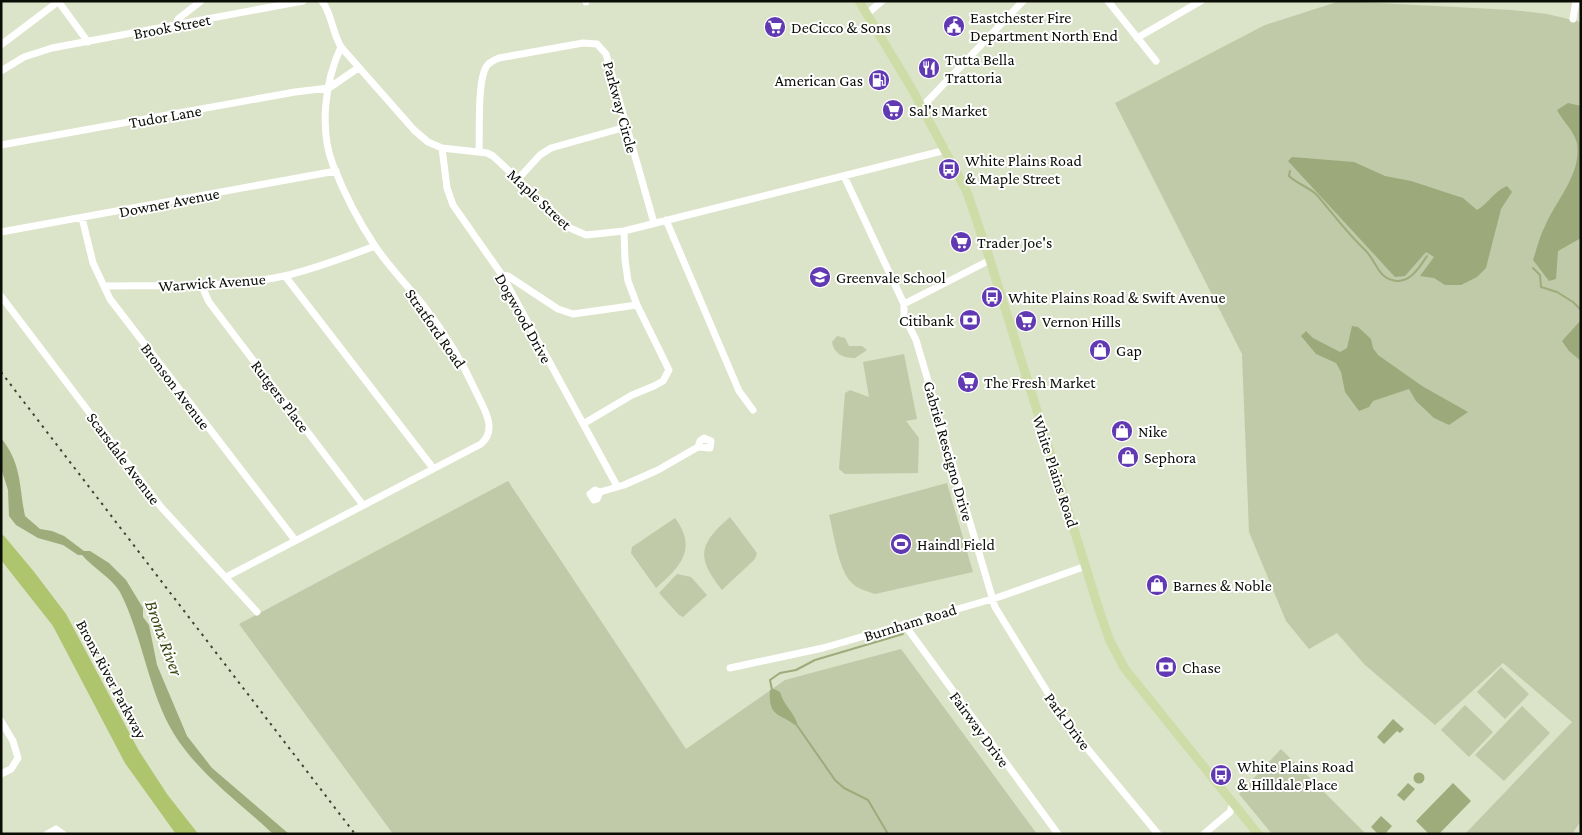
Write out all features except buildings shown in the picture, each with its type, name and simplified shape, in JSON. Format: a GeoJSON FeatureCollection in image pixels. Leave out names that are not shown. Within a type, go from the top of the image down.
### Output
{"type":"FeatureCollection","features":[{"type":"Feature","properties":{"kind":"highway","name":"Bronx River Parkway"},"geometry":{"type":"LineString","coordinates":[[1,540],[32,576],[62,618],[135,754],[163,797],[192,834]]}},
{"type":"Feature","properties":{"kind":"highway","name":"Bronx River Parkway"},"geometry":{"type":"LineString","coordinates":[[1,552],[56,623],[126,754],[150,792],[182,834]]}},
{"type":"Feature","properties":{"kind":"main road","name":"White Plains Road"},"geometry":{"type":"LineString","coordinates":[[859,1],[868,13],[946,150],[967,192],[1110,642],[1125,669],[1258,834]]}},
{"type":"Feature","properties":{"kind":"street"},"geometry":{"type":"LineString","coordinates":[[1,45],[59,1],[88,42]]}},
{"type":"Feature","properties":{"kind":"street"},"geometry":{"type":"LineString","coordinates":[[175,26],[178,18],[201,1]]}},
{"type":"Feature","properties":{"kind":"street","name":"Brook Street"},"geometry":{"type":"LineString","coordinates":[[1,71],[36,53],[70,45],[303,1]]}},
{"type":"Feature","properties":{"kind":"street","name":"Maple Street"},"geometry":{"type":"LineString","coordinates":[[322,1],[328,9],[333,32],[341,47],[420,136],[442,148],[479,152],[493,156],[564,224],[578,233],[595,235],[624,231],[946,150]]}},
{"type":"Feature","properties":{"kind":"street"},"geometry":{"type":"LineString","coordinates":[[868,13],[882,1]]}},
{"type":"Feature","properties":{"kind":"street"},"geometry":{"type":"LineString","coordinates":[[921,108],[1023,1]]}},
{"type":"Feature","properties":{"kind":"street"},"geometry":{"type":"LineString","coordinates":[[1108,1],[1156,61]]}},
{"type":"Feature","properties":{"kind":"street"},"geometry":{"type":"LineString","coordinates":[[1137,38],[1201,1]]}},
{"type":"Feature","properties":{"kind":"street"},"geometry":{"type":"LineString","coordinates":[[1573,19],[1576,1]]}},
{"type":"Feature","properties":{"kind":"street","name":"Parkway Circle"},"geometry":{"type":"LineString","coordinates":[[479,152],[484,74],[492,60],[583,43],[601,47],[606,54],[654,224]]}},
{"type":"Feature","properties":{"kind":"street","name":"Stratford Road"},"geometry":{"type":"LineString","coordinates":[[226,578],[486,440],[489,431],[488,417],[452,346],[375,246],[336,170],[327,139],[326,121],[330,88],[341,47]]}},
{"type":"Feature","properties":{"kind":"street"},"geometry":{"type":"LineString","coordinates":[[330,88],[358,68]]}},
{"type":"Feature","properties":{"kind":"street","name":"Tudor Lane"},"geometry":{"type":"LineString","coordinates":[[1,145],[296,92],[330,88]]}},
{"type":"Feature","properties":{"kind":"street"},"geometry":{"type":"LineString","coordinates":[[518,179],[540,155],[551,148],[626,127]]}},
{"type":"Feature","properties":{"kind":"street","name":"Dogwood Drive"},"geometry":{"type":"LineString","coordinates":[[442,148],[449,196],[502,275],[617,486]]}},
{"type":"Feature","properties":{"kind":"street","name":"Downer Avenue"},"geometry":{"type":"LineString","coordinates":[[1,232],[336,170]]}},
{"type":"Feature","properties":{"kind":"street","name":"Gabriel Rescigno Drive"},"geometry":{"type":"LineString","coordinates":[[844,176],[904,304],[904,316],[916,340],[993,598]]}},
{"type":"Feature","properties":{"kind":"street","name":"Bronson Avenue"},"geometry":{"type":"LineString","coordinates":[[82,218],[93,263],[117,308],[295,540]]}},
{"type":"Feature","properties":{"kind":"street"},"geometry":{"type":"LineString","coordinates":[[666,220],[739,391],[753,410]]}},
{"type":"Feature","properties":{"kind":"street"},"geometry":{"type":"LineString","coordinates":[[583,424],[632,395],[654,386],[668,375],[668,365],[637,305],[626,272],[624,231]]}},
{"type":"Feature","properties":{"kind":"street","name":"Warwick Avenue"},"geometry":{"type":"LineString","coordinates":[[104,286],[204,285],[285,276],[336,261],[375,246]]}},
{"type":"Feature","properties":{"kind":"street"},"geometry":{"type":"LineString","coordinates":[[904,304],[990,260]]}},
{"type":"Feature","properties":{"kind":"street"},"geometry":{"type":"LineString","coordinates":[[502,275],[508,276],[558,308],[573,314],[637,305]]}},
{"type":"Feature","properties":{"kind":"street"},"geometry":{"type":"LineString","coordinates":[[285,276],[433,468]]}},
{"type":"Feature","properties":{"kind":"street","name":"Rutgers Place"},"geometry":{"type":"LineString","coordinates":[[204,285],[204,291],[209,302],[363,505]]}},
{"type":"Feature","properties":{"kind":"street","name":"Scarsdale Avenue"},"geometry":{"type":"LineString","coordinates":[[1,296],[161,507],[257,612]]}},
{"type":"Feature","properties":{"kind":"street"},"geometry":{"type":"LineString","coordinates":[[600,492],[658,470],[698,447]]}},
{"type":"Feature","properties":{"kind":"street","name":"Burnham Road"},"geometry":{"type":"LineString","coordinates":[[730,668],[823,648],[993,598],[1086,566]]}},
{"type":"Feature","properties":{"kind":"street","name":"Park Drive"},"geometry":{"type":"LineString","coordinates":[[993,598],[999,614],[1067,724],[1158,834]]}},
{"type":"Feature","properties":{"kind":"street","name":"Fairway Drive"},"geometry":{"type":"LineString","coordinates":[[904,624],[1058,834]]}},
{"type":"Feature","properties":{"kind":"street"},"geometry":{"type":"LineString","coordinates":[[1,721],[15,746],[18,758],[16,764],[1,774]]}},
{"type":"Feature","properties":{"kind":"street"},"geometry":{"type":"LineString","coordinates":[[1204,834],[1230,812],[1233,803]]}},
{"type":"Feature","properties":{"kind":"street"},"geometry":{"type":"LineString","coordinates":[[47,834],[56,829],[63,834]]}},
{"type":"Feature","properties":{"kind":"shaded area"},"geometry":{"type":"Polygon","coordinates":[[[1340,1],[1512,10],[1547,14],[1581,22],[1581,821],[1572,834],[1465,834],[1572,722],[1503,663],[1435,725],[1364,664],[1337,633],[1309,649],[1286,621],[1249,532],[1242,354],[1115,103],[1265,25],[1340,1]]]}},
{"type":"Feature","properties":{"kind":"shaded area"},"geometry":{"type":"Polygon","coordinates":[[[1568,103],[1581,106],[1581,238],[1558,251],[1556,279],[1549,281],[1533,260],[1544,228],[1568,185],[1576,165],[1577,143],[1557,110],[1568,103]]]}},
{"type":"Feature","properties":{"kind":"shaded area"},"geometry":{"type":"Polygon","coordinates":[[[1292,157],[1354,162],[1385,176],[1411,181],[1463,198],[1477,210],[1507,186],[1512,192],[1501,209],[1486,268],[1477,277],[1461,285],[1445,285],[1434,278],[1420,276],[1434,257],[1426,252],[1405,276],[1395,277],[1288,161],[1292,157]]]}},
{"type":"Feature","properties":{"kind":"shaded area"},"geometry":{"type":"Polygon","coordinates":[[[1581,320],[1581,361],[1569,351],[1562,341],[1581,320]]]}},
{"type":"Feature","properties":{"kind":"shaded area"},"geometry":{"type":"Polygon","coordinates":[[[1352,326],[1358,327],[1371,339],[1373,348],[1378,355],[1422,386],[1468,412],[1449,425],[1434,418],[1416,401],[1409,389],[1373,401],[1369,407],[1359,411],[1345,392],[1341,372],[1336,363],[1316,354],[1301,336],[1306,331],[1313,338],[1340,352],[1347,348],[1352,326]]]}},
{"type":"Feature","properties":{"kind":"shaded area"},"geometry":{"type":"Polygon","coordinates":[[[837,336],[845,338],[849,346],[862,346],[867,350],[855,358],[843,356],[833,346],[832,342],[837,336]]]}},
{"type":"Feature","properties":{"kind":"shaded area"},"geometry":{"type":"Polygon","coordinates":[[[904,354],[917,419],[906,421],[919,438],[918,473],[845,474],[839,469],[845,393],[850,390],[869,397],[863,362],[904,354]]]}},
{"type":"Feature","properties":{"kind":"shaded area"},"geometry":{"type":"Polygon","coordinates":[[[1,438],[13,457],[16,466],[25,516],[40,529],[64,536],[84,551],[90,551],[109,563],[126,580],[143,608],[143,617],[149,625],[157,665],[187,736],[212,768],[289,834],[273,834],[207,775],[174,734],[158,700],[128,609],[117,587],[82,555],[78,555],[63,545],[38,538],[16,525],[9,516],[8,490],[1,468],[1,438]]]}},
{"type":"Feature","properties":{"kind":"shaded area"},"geometry":{"type":"Polygon","coordinates":[[[508,481],[686,749],[785,680],[901,649],[1037,834],[393,834],[239,624],[508,481]]]}},
{"type":"Feature","properties":{"kind":"shaded area","name":"Haindl Field"},"geometry":{"type":"Polygon","coordinates":[[[947,483],[973,572],[875,594],[862,590],[853,584],[840,560],[829,515],[947,483]]]}},
{"type":"Feature","properties":{"kind":"shaded area"},"geometry":{"type":"Polygon","coordinates":[[[730,517],[757,553],[755,559],[722,590],[708,569],[704,552],[712,536],[730,517]]]}},
{"type":"Feature","properties":{"kind":"shaded area"},"geometry":{"type":"Polygon","coordinates":[[[675,518],[682,529],[685,539],[683,557],[679,565],[656,588],[631,553],[632,547],[675,518]]]}},
{"type":"Feature","properties":{"kind":"shaded area"},"geometry":{"type":"Polygon","coordinates":[[[677,574],[691,577],[707,595],[683,617],[659,593],[677,574]]]}},
{"type":"Feature","properties":{"kind":"shaded area"},"geometry":{"type":"Polygon","coordinates":[[[1501,667],[1529,694],[1505,719],[1477,692],[1501,667]]]}},
{"type":"Feature","properties":{"kind":"shaded area"},"geometry":{"type":"Polygon","coordinates":[[[774,689],[780,692],[797,723],[795,725],[773,710],[770,690],[774,689]]]}},
{"type":"Feature","properties":{"kind":"shaded area"},"geometry":{"type":"Polygon","coordinates":[[[1465,705],[1493,732],[1469,757],[1441,730],[1465,705]]]}},
{"type":"Feature","properties":{"kind":"shaded area"},"geometry":{"type":"Polygon","coordinates":[[[1522,706],[1550,733],[1504,781],[1475,755],[1522,706]]]}},
{"type":"Feature","properties":{"kind":"shaded area"},"geometry":{"type":"Polygon","coordinates":[[[1393,719],[1404,729],[1400,733],[1397,731],[1384,744],[1377,737],[1393,719]]]}},
{"type":"Feature","properties":{"kind":"shaded area"},"geometry":{"type":"Polygon","coordinates":[[[1281,749],[1366,834],[1272,834],[1239,794],[1281,749]]]}},
{"type":"Feature","properties":{"kind":"shaded area"},"geometry":{"type":"Polygon","coordinates":[[[1419,772],[1425,778],[1419,784],[1413,778],[1419,772]]]}},
{"type":"Feature","properties":{"kind":"shaded area"},"geometry":{"type":"Polygon","coordinates":[[[1408,783],[1415,789],[1404,801],[1397,795],[1408,783]]]}},
{"type":"Feature","properties":{"kind":"shaded area"},"geometry":{"type":"Polygon","coordinates":[[[1453,783],[1471,801],[1439,834],[1429,834],[1416,821],[1453,783]]]}},
{"type":"Feature","properties":{"kind":"shaded area"},"geometry":{"type":"Polygon","coordinates":[[[1381,816],[1392,826],[1385,834],[1378,834],[1371,827],[1381,816]]]}},
{"type":"Feature","properties":{"kind":"waterway"},"geometry":{"type":"LineString","coordinates":[[1290,171],[1289,176],[1317,195],[1387,278],[1398,281],[1408,278],[1417,270],[1427,256]]}},
{"type":"Feature","properties":{"kind":"waterway"},"geometry":{"type":"LineString","coordinates":[[1533,268],[1540,275],[1541,287],[1557,292],[1573,302],[1581,310]]}},
{"type":"Feature","properties":{"kind":"waterway"},"geometry":{"type":"LineString","coordinates":[[772,690],[770,680],[780,673],[796,670],[815,660],[903,634]]}},
{"type":"Feature","properties":{"kind":"waterway"},"geometry":{"type":"LineString","coordinates":[[796,724],[835,780],[844,788],[868,800],[888,834]]}},
{"type":"Feature","properties":{"kind":"railway"},"geometry":{"type":"LineString","coordinates":[[1,372],[355,834]]}},
{"type":"Feature","properties":{"kind":"place","name":"Eastchester Fire Department North End"},"geometry":{"type":"Point","coordinates":[954,26]}},
{"type":"Feature","properties":{"kind":"place","name":"DeCicco & Sons"},"geometry":{"type":"Point","coordinates":[775,27]}},
{"type":"Feature","properties":{"kind":"place","name":"Tutta Bella Trattoria"},"geometry":{"type":"Point","coordinates":[929,68]}},
{"type":"Feature","properties":{"kind":"place","name":"American Gas"},"geometry":{"type":"Point","coordinates":[879,80]}},
{"type":"Feature","properties":{"kind":"place","name":"Sal's Market"},"geometry":{"type":"Point","coordinates":[893,110]}},
{"type":"Feature","properties":{"kind":"place","name":"White Plains Road & Maple Street"},"geometry":{"type":"Point","coordinates":[949,169]}},
{"type":"Feature","properties":{"kind":"place","name":"Trader Joe's"},"geometry":{"type":"Point","coordinates":[961,242]}},
{"type":"Feature","properties":{"kind":"place","name":"Greenvale School"},"geometry":{"type":"Point","coordinates":[820,277]}},
{"type":"Feature","properties":{"kind":"place","name":"White Plains Road & Swift Avenue"},"geometry":{"type":"Point","coordinates":[992,297]}},
{"type":"Feature","properties":{"kind":"place","name":"Citibank"},"geometry":{"type":"Point","coordinates":[970,320]}},
{"type":"Feature","properties":{"kind":"place","name":"Vernon Hills"},"geometry":{"type":"Point","coordinates":[1026,321]}},
{"type":"Feature","properties":{"kind":"place","name":"Gap"},"geometry":{"type":"Point","coordinates":[1100,350]}},
{"type":"Feature","properties":{"kind":"place","name":"The Fresh Market"},"geometry":{"type":"Point","coordinates":[968,382]}},
{"type":"Feature","properties":{"kind":"place","name":"Nike"},"geometry":{"type":"Point","coordinates":[1122,431]}},
{"type":"Feature","properties":{"kind":"place","name":"Sephora"},"geometry":{"type":"Point","coordinates":[1128,457]}},
{"type":"Feature","properties":{"kind":"place","name":"Haindl Field"},"geometry":{"type":"Point","coordinates":[901,544]}},
{"type":"Feature","properties":{"kind":"place","name":"Barnes & Noble"},"geometry":{"type":"Point","coordinates":[1157,585]}},
{"type":"Feature","properties":{"kind":"place","name":"Chase"},"geometry":{"type":"Point","coordinates":[1166,667]}},
{"type":"Feature","properties":{"kind":"place","name":"White Plains Road & Hilldale Place"},"geometry":{"type":"Point","coordinates":[1221,775]}},
{"type":"Feature","properties":{"kind":"water label","name":"Bronx River"},"geometry":{"type":"Point","coordinates":[164,638]}}]}
